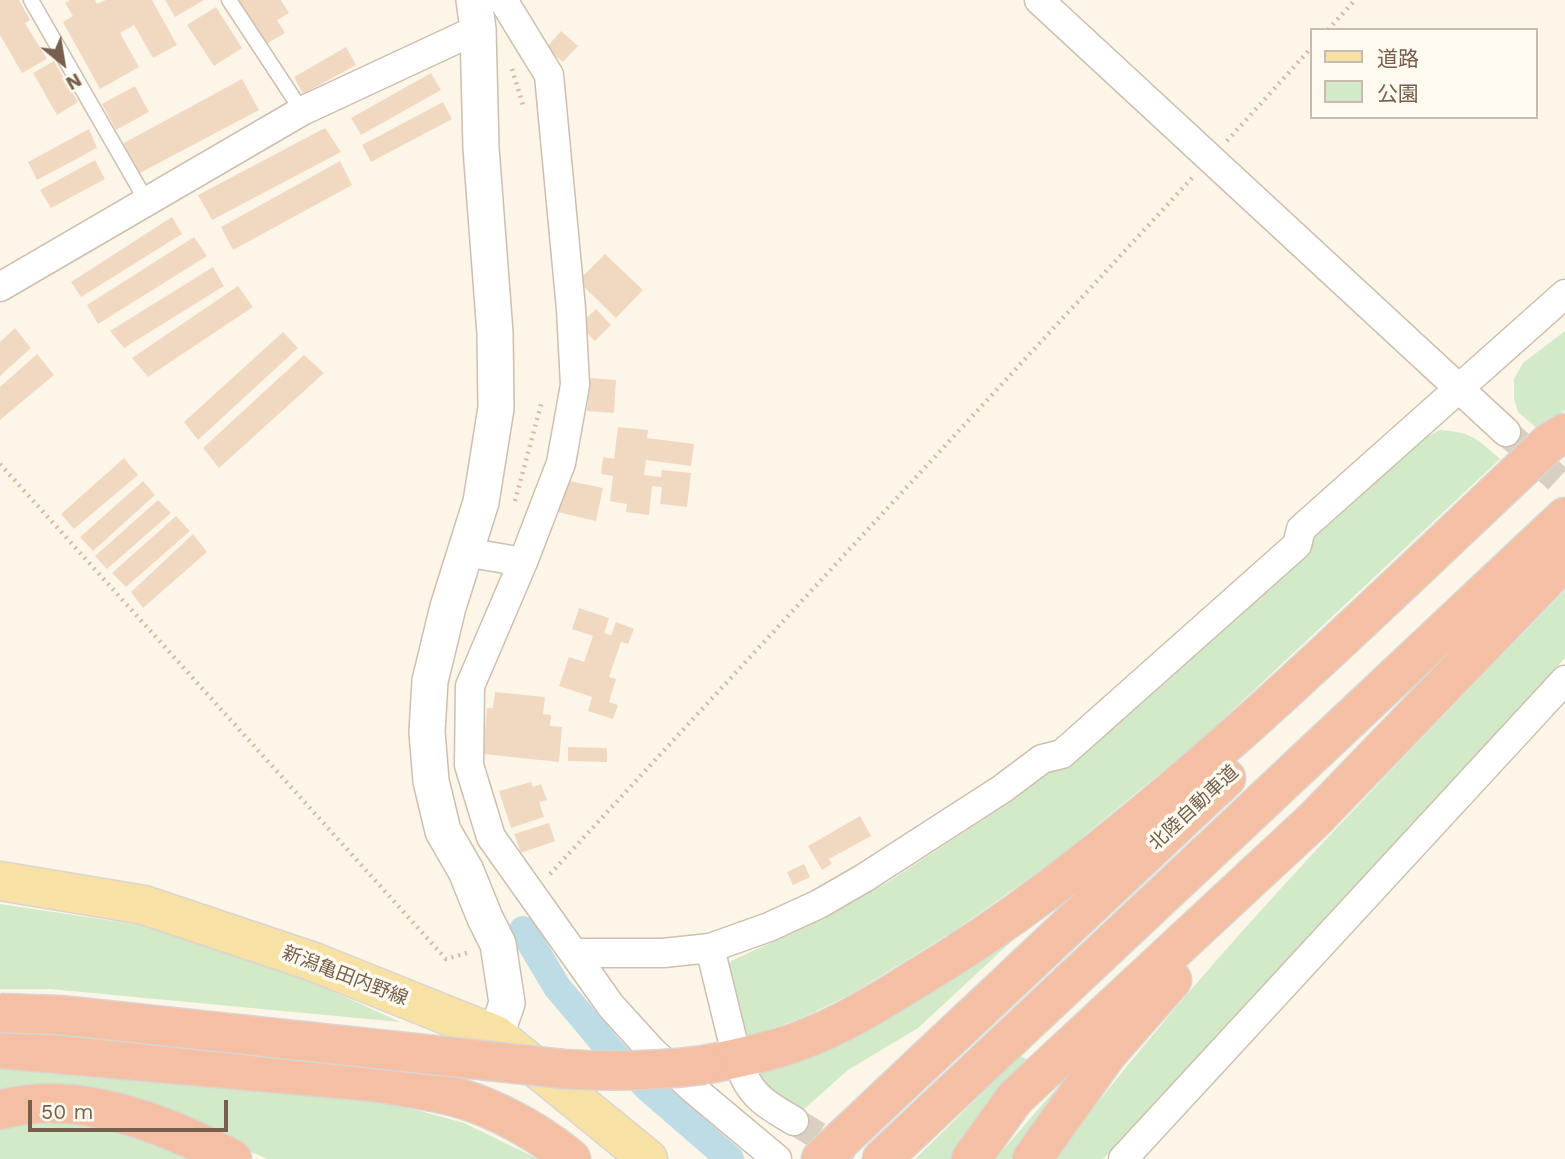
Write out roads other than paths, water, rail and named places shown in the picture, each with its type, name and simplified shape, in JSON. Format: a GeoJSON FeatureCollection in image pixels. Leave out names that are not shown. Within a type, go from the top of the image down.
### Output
{"type":"FeatureCollection","features":[{"type":"Feature","properties":{"kind":"highway"},"geometry":{"type":"LineString","coordinates":[[0,1013],[60,1015],[564,1069],[622,1072],[719,1054],[756,1054],[802,1040],[862,1013],[971,946],[1180,785],[1550,442],[1565,432]]}},
{"type":"Feature","properties":{"kind":"highway","name":"北陸自動車道"},"geometry":{"type":"LineString","coordinates":[[796,1150],[944,1041],[1376,638],[1565,456]]}},
{"type":"Feature","properties":{"kind":"highway"},"geometry":{"type":"LineString","coordinates":[[882,1159],[1565,517]]}},
{"type":"Feature","properties":{"kind":"highway"},"geometry":{"type":"LineString","coordinates":[[1032,1159],[1107,1054],[1315,819],[1565,560]]}},
{"type":"Feature","properties":{"kind":"highway"},"geometry":{"type":"LineString","coordinates":[[971,1159],[1015,1098],[1315,819]]}},
{"type":"Feature","properties":{"kind":"highway"},"geometry":{"type":"LineString","coordinates":[[0,1049],[375,1082],[430,1092],[477,1104],[558,1148],[571,1159]]}},
{"type":"Feature","properties":{"kind":"highway"},"geometry":{"type":"LineString","coordinates":[[0,1110],[18,1105],[58,1104],[111,1110],[158,1125],[232,1159]]}},
{"type":"Feature","properties":{"kind":"main road","name":"新潟亀田内野線"},"geometry":{"type":"LineString","coordinates":[[0,881],[144,905],[314,962],[496,1035],[648,1159]]}},
{"type":"Feature","properties":{"kind":"street"},"geometry":{"type":"LineString","coordinates":[[503,0],[549,75],[571,309],[575,385],[561,463],[523,562],[470,686],[469,765],[491,837],[611,1006],[651,1050],[692,1088],[796,1150]]}},
{"type":"Feature","properties":{"kind":"street"},"geometry":{"type":"LineString","coordinates":[[1039,0],[1506,432]]}},
{"type":"Feature","properties":{"kind":"street"},"geometry":{"type":"LineString","coordinates":[[0,287],[476,14],[481,148],[495,333],[496,408],[481,502],[448,607],[430,681],[427,732],[431,781],[443,831],[466,871],[498,944],[507,1003],[496,1035]]}},
{"type":"Feature","properties":{"kind":"street"},"geometry":{"type":"LineString","coordinates":[[574,953],[663,953],[710,948],[769,927],[819,904],[864,878],[992,796],[1042,759],[1062,754],[1297,545],[1301,529],[1565,294]]}},
{"type":"Feature","properties":{"kind":"street"},"geometry":{"type":"LineString","coordinates":[[465,552],[523,562]]}},
{"type":"Feature","properties":{"kind":"street"},"geometry":{"type":"LineString","coordinates":[[1123,1159],[1565,680]]}},
{"type":"Feature","properties":{"kind":"street"},"geometry":{"type":"LineString","coordinates":[[710,948],[719,1054]]}},
{"type":"Feature","properties":{"kind":"street"},"geometry":{"type":"LineString","coordinates":[[744,1076],[750,1090],[796,1150]]}},
{"type":"Feature","properties":{"kind":"lane"},"geometry":{"type":"LineString","coordinates":[[31,0],[147,202]]}},
{"type":"Feature","properties":{"kind":"lane"},"geometry":{"type":"LineString","coordinates":[[229,0],[303,111]]}},
{"type":"Feature","properties":{"kind":"waterway"},"geometry":{"type":"LineString","coordinates":[[523,930],[557,987],[611,1051],[650,1090],[730,1159]]}},
{"type":"Feature","properties":{"kind":"tunnel"},"geometry":{"type":"LineString","coordinates":[[1506,432],[1565,486]]}},
{"type":"Feature","properties":{"kind":"tunnel"},"geometry":{"type":"LineString","coordinates":[[794,1121],[856,1159]]}}]}
